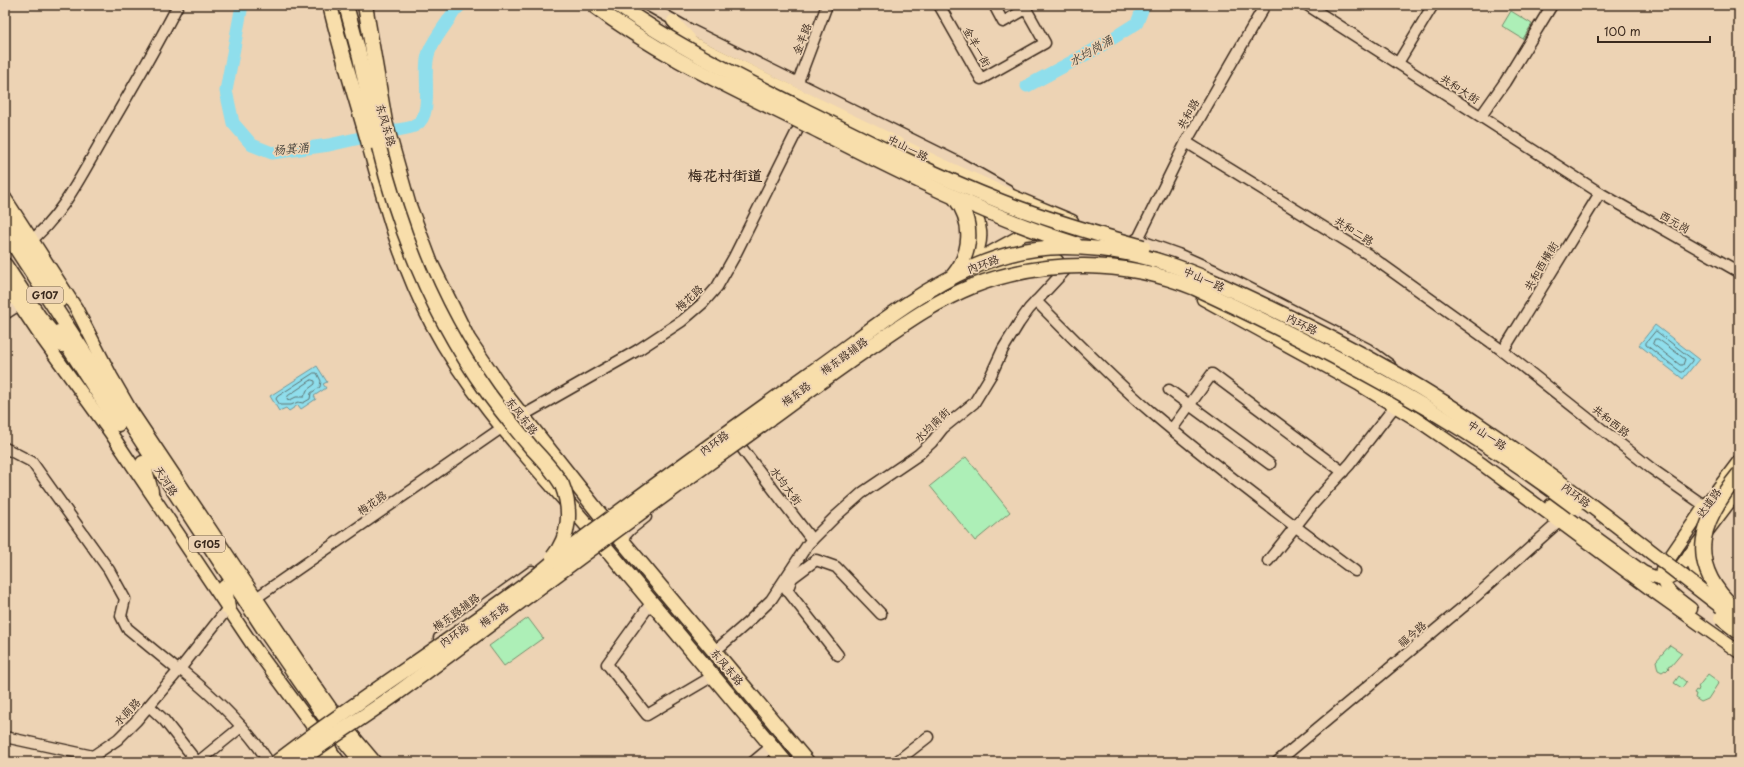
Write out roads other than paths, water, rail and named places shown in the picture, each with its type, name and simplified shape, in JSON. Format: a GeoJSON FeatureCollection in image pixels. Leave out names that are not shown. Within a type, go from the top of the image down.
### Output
{"type":"FeatureCollection","features":[{"type":"Feature","properties":{"kind":"highway"},"geometry":{"type":"LineString","coordinates":[[330,5],[368,138]]}},
{"type":"Feature","properties":{"kind":"highway"},"geometry":{"type":"LineString","coordinates":[[345,5],[360,57],[386,177],[400,223],[425,284],[442,319],[466,360],[504,414],[558,478],[565,493],[567,503],[568,521],[565,537],[551,558],[432,650]]}},
{"type":"Feature","properties":{"kind":"highway"},"geometry":{"type":"LineString","coordinates":[[365,5],[385,122]]}},
{"type":"Feature","properties":{"kind":"highway"},"geometry":{"type":"LineString","coordinates":[[593,5],[635,35],[691,67],[944,193],[1026,228],[1130,261],[1177,280]]}},
{"type":"Feature","properties":{"kind":"highway"},"geometry":{"type":"LineString","coordinates":[[618,5],[657,32],[705,60],[890,153],[936,179],[959,203],[967,217],[968,243],[958,270],[948,281],[858,356]]}},
{"type":"Feature","properties":{"kind":"highway","name":"东风东路"},"geometry":{"type":"LineString","coordinates":[[385,122],[412,216],[437,278],[476,353],[522,416],[621,540],[807,762]]}},
{"type":"Feature","properties":{"kind":"highway","name":"东风东路"},"geometry":{"type":"LineString","coordinates":[[368,138],[391,227],[432,324],[458,367],[503,428],[595,535],[785,762]]}},
{"type":"Feature","properties":{"kind":"highway"},"geometry":{"type":"LineString","coordinates":[[890,153],[1036,215],[1169,255],[1189,263],[1226,280],[1293,319]]}},
{"type":"Feature","properties":{"kind":"highway","name":"G105"},"geometry":{"type":"LineString","coordinates":[[5,214],[29,242],[65,309],[82,359]]}},
{"type":"Feature","properties":{"kind":"highway","name":"天河路"},"geometry":{"type":"LineString","coordinates":[[5,231],[143,463],[285,676],[318,721]]}},
{"type":"Feature","properties":{"kind":"highway","name":"天河路"},"geometry":{"type":"LineString","coordinates":[[5,247],[82,359],[113,399],[264,629],[341,726]]}},
{"type":"Feature","properties":{"kind":"highway","name":"内环路"},"geometry":{"type":"LineString","coordinates":[[272,760],[525,584],[596,529],[755,413],[914,300],[957,275],[980,264],[1026,251],[1053,248],[1106,249],[1160,260],[1198,275],[1293,319],[1376,362],[1439,399],[1496,436],[1738,622]]}},
{"type":"Feature","properties":{"kind":"highway","name":"G105"},"geometry":{"type":"LineString","coordinates":[[5,265],[22,300],[46,327],[82,359]]}},
{"type":"Feature","properties":{"kind":"highway","name":"内环路"},"geometry":{"type":"LineString","coordinates":[[298,762],[404,689],[663,495],[858,356],[937,303],[973,286],[1005,276],[1055,267],[1117,267],[1177,280],[1304,341],[1407,396],[1463,429],[1545,485],[1738,622]]}},
{"type":"Feature","properties":{"kind":"highway"},"geometry":{"type":"LineString","coordinates":[[22,300],[37,331]]}},
{"type":"Feature","properties":{"kind":"highway"},"geometry":{"type":"LineString","coordinates":[[82,359],[111,376]]}},
{"type":"Feature","properties":{"kind":"highway"},"geometry":{"type":"LineString","coordinates":[[143,463],[151,491]]}},
{"type":"Feature","properties":{"kind":"highway"},"geometry":{"type":"LineString","coordinates":[[1738,622],[1712,581],[1705,565],[1703,543],[1705,529],[1710,515],[1739,474]]}},
{"type":"Feature","properties":{"kind":"highway"},"geometry":{"type":"LineString","coordinates":[[418,685],[577,568],[663,495]]}},
{"type":"Feature","properties":{"kind":"highway"},"geometry":{"type":"LineString","coordinates":[[225,587],[228,608]]}},
{"type":"Feature","properties":{"kind":"highway","name":"G105"},"geometry":{"type":"LineString","coordinates":[[318,721],[351,762]]}},
{"type":"Feature","properties":{"kind":"highway"},"geometry":{"type":"LineString","coordinates":[[315,762],[330,751],[318,721]]}},
{"type":"Feature","properties":{"kind":"highway","name":"G105"},"geometry":{"type":"LineString","coordinates":[[341,726],[362,762]]}},
{"type":"Feature","properties":{"kind":"main road","name":"东风东路"},"geometry":{"type":"LineString","coordinates":[[345,5],[368,138]]}},
{"type":"Feature","properties":{"kind":"main road","name":"东风东路"},"geometry":{"type":"LineString","coordinates":[[353,5],[385,122]]}},
{"type":"Feature","properties":{"kind":"main road","name":"中山一路"},"geometry":{"type":"LineString","coordinates":[[607,5],[681,54],[791,110],[1030,227],[1071,236]]}},
{"type":"Feature","properties":{"kind":"main road","name":"中山一路"},"geometry":{"type":"LineString","coordinates":[[627,5],[664,29],[695,45],[958,172],[1158,258],[1257,304],[1407,384],[1519,456],[1634,545],[1660,569],[1674,575],[1738,622]]}},
{"type":"Feature","properties":{"kind":"main road"},"geometry":{"type":"LineString","coordinates":[[673,21],[695,45]]}},
{"type":"Feature","properties":{"kind":"main road"},"geometry":{"type":"LineString","coordinates":[[658,54],[681,54]]}},
{"type":"Feature","properties":{"kind":"main road"},"geometry":{"type":"LineString","coordinates":[[777,103],[799,127]]}},
{"type":"Feature","properties":{"kind":"main road"},"geometry":{"type":"LineString","coordinates":[[953,188],[973,211],[980,228],[981,239],[979,248],[968,265]]}},
{"type":"Feature","properties":{"kind":"main road"},"geometry":{"type":"LineString","coordinates":[[5,198],[29,242],[76,308],[130,409],[341,726],[374,762]]}},
{"type":"Feature","properties":{"kind":"main road"},"geometry":{"type":"LineString","coordinates":[[989,269],[1005,264],[1018,256],[1024,249],[1032,215],[1023,200]]}},
{"type":"Feature","properties":{"kind":"main road"},"geometry":{"type":"LineString","coordinates":[[1030,227],[1040,232],[1124,253],[1158,258]]}},
{"type":"Feature","properties":{"kind":"main road","name":"梅东路"},"geometry":{"type":"LineString","coordinates":[[606,521],[763,413],[843,352],[968,265],[1030,227]]}},
{"type":"Feature","properties":{"kind":"main road","name":"中山一路"},"geometry":{"type":"LineString","coordinates":[[1093,246],[1134,264],[1233,315],[1416,419],[1483,465],[1679,610],[1723,639],[1739,652]]}},
{"type":"Feature","properties":{"kind":"main road"},"geometry":{"type":"LineString","coordinates":[[989,269],[1027,263],[1073,261],[1134,264]]}},
{"type":"Feature","properties":{"kind":"main road","name":"梅东路"},"geometry":{"type":"LineString","coordinates":[[621,540],[628,522],[635,514],[809,390],[845,356],[938,291],[965,278],[989,269]]}},
{"type":"Feature","properties":{"kind":"main road"},"geometry":{"type":"LineString","coordinates":[[5,283],[22,300]]}},
{"type":"Feature","properties":{"kind":"main road"},"geometry":{"type":"LineString","coordinates":[[37,331],[151,491],[267,666],[339,762]]}},
{"type":"Feature","properties":{"kind":"main road","name":"达道路"},"geometry":{"type":"LineString","coordinates":[[1416,419],[1440,431],[1484,458],[1646,573],[1660,569],[1680,545],[1705,506],[1739,461]]}},
{"type":"Feature","properties":{"kind":"main road","name":"达道路"},"geometry":{"type":"LineString","coordinates":[[1674,575],[1739,489]]}},
{"type":"Feature","properties":{"kind":"main road","name":"梅东路"},"geometry":{"type":"LineString","coordinates":[[341,726],[595,535]]}},
{"type":"Feature","properties":{"kind":"main road"},"geometry":{"type":"LineString","coordinates":[[1634,545],[1658,551],[1680,545]]}},
{"type":"Feature","properties":{"kind":"main road"},"geometry":{"type":"LineString","coordinates":[[1689,555],[1699,577],[1739,608]]}},
{"type":"Feature","properties":{"kind":"main road"},"geometry":{"type":"LineString","coordinates":[[1660,569],[1673,594],[1711,626],[1723,639],[1738,622]]}},
{"type":"Feature","properties":{"kind":"street"},"geometry":{"type":"LineString","coordinates":[[29,242],[62,205],[156,48],[178,5]]}},
{"type":"Feature","properties":{"kind":"street"},"geometry":{"type":"LineString","coordinates":[[585,5],[618,29],[709,83],[962,208],[969,213],[980,228]]}},
{"type":"Feature","properties":{"kind":"street"},"geometry":{"type":"LineString","coordinates":[[646,5],[673,21],[960,163],[997,183],[1023,200]]}},
{"type":"Feature","properties":{"kind":"street","name":"金羊路"},"geometry":{"type":"LineString","coordinates":[[798,82],[820,28],[827,5]]}},
{"type":"Feature","properties":{"kind":"street","name":"金羊一街"},"geometry":{"type":"LineString","coordinates":[[939,5],[981,79],[1046,43],[1026,9],[1003,22],[994,5]]}},
{"type":"Feature","properties":{"kind":"street","name":"共和路"},"geometry":{"type":"LineString","coordinates":[[1138,239],[1186,142],[1266,5]]}},
{"type":"Feature","properties":{"kind":"street"},"geometry":{"type":"LineString","coordinates":[[1398,63],[1433,5]]}},
{"type":"Feature","properties":{"kind":"street"},"geometry":{"type":"LineString","coordinates":[[1481,116],[1505,82],[1552,5]]}},
{"type":"Feature","properties":{"kind":"street","name":"共和大街"},"geometry":{"type":"LineString","coordinates":[[1310,6],[1600,193]]}},
{"type":"Feature","properties":{"kind":"street"},"geometry":{"type":"LineString","coordinates":[[777,84],[799,127]]}},
{"type":"Feature","properties":{"kind":"street"},"geometry":{"type":"LineString","coordinates":[[799,127],[815,121],[850,120]]}},
{"type":"Feature","properties":{"kind":"street","name":"梅花路"},"geometry":{"type":"LineString","coordinates":[[522,416],[638,350],[682,321],[703,303],[717,287],[731,263],[799,127]]}},
{"type":"Feature","properties":{"kind":"street","name":"共和二路"},"geometry":{"type":"LineString","coordinates":[[1186,142],[1369,255],[1503,352]]}},
{"type":"Feature","properties":{"kind":"street","name":"西元岗"},"geometry":{"type":"LineString","coordinates":[[1600,193],[1739,272]]}},
{"type":"Feature","properties":{"kind":"street","name":"共和西横街"},"geometry":{"type":"LineString","coordinates":[[1503,352],[1600,193]]}},
{"type":"Feature","properties":{"kind":"street"},"geometry":{"type":"LineString","coordinates":[[1112,238],[1138,239],[1178,254],[1232,279],[1378,355],[1396,371],[1407,384]]}},
{"type":"Feature","properties":{"kind":"street","name":"水均南街"},"geometry":{"type":"LineString","coordinates":[[784,587],[812,540],[862,493],[918,455],[932,442],[943,428],[974,403],[988,380],[1003,348],[1022,319],[1036,301],[1073,261]]}},
{"type":"Feature","properties":{"kind":"street"},"geometry":{"type":"LineString","coordinates":[[1232,279],[1257,304]]}},
{"type":"Feature","properties":{"kind":"street"},"geometry":{"type":"LineString","coordinates":[[5,314],[22,300]]}},
{"type":"Feature","properties":{"kind":"street"},"geometry":{"type":"LineString","coordinates":[[1036,301],[1095,360],[1151,412],[1296,527],[1354,570]]}},
{"type":"Feature","properties":{"kind":"street","name":"共和西路"},"geometry":{"type":"LineString","coordinates":[[1503,352],[1652,469],[1705,506]]}},
{"type":"Feature","properties":{"kind":"street"},"geometry":{"type":"LineString","coordinates":[[1172,429],[1212,374],[1343,472]]}},
{"type":"Feature","properties":{"kind":"street"},"geometry":{"type":"LineString","coordinates":[[621,540],[641,520],[741,447],[809,390]]}},
{"type":"Feature","properties":{"kind":"street"},"geometry":{"type":"LineString","coordinates":[[1169,390],[1270,464]]}},
{"type":"Feature","properties":{"kind":"street"},"geometry":{"type":"LineString","coordinates":[[1268,561],[1314,503],[1343,472],[1395,406]]}},
{"type":"Feature","properties":{"kind":"street","name":"梅花路"},"geometry":{"type":"LineString","coordinates":[[256,598],[503,428]]}},
{"type":"Feature","properties":{"kind":"street","name":"水均大街"},"geometry":{"type":"LineString","coordinates":[[741,447],[812,540]]}},
{"type":"Feature","properties":{"kind":"street"},"geometry":{"type":"LineString","coordinates":[[5,448],[32,462],[109,570],[125,599],[121,616],[127,628],[204,689],[272,760]]}},
{"type":"Feature","properties":{"kind":"street","name":"福今路"},"geometry":{"type":"LineString","coordinates":[[1277,762],[1475,598],[1560,521]]}},
{"type":"Feature","properties":{"kind":"street"},"geometry":{"type":"LineString","coordinates":[[714,652],[758,613],[792,578],[816,560],[836,566],[881,614]]}},
{"type":"Feature","properties":{"kind":"street"},"geometry":{"type":"LineString","coordinates":[[784,587],[838,655]]}},
{"type":"Feature","properties":{"kind":"street"},"geometry":{"type":"LineString","coordinates":[[651,602],[607,664],[647,715],[713,676]]}},
{"type":"Feature","properties":{"kind":"street","name":"水荫路"},"geometry":{"type":"LineString","coordinates":[[5,737],[89,759],[118,739],[149,706],[228,608]]}},
{"type":"Feature","properties":{"kind":"street"},"geometry":{"type":"LineString","coordinates":[[341,726],[418,685]]}},
{"type":"Feature","properties":{"kind":"street"},"geometry":{"type":"LineString","coordinates":[[149,706],[164,720],[198,762],[241,727]]}},
{"type":"Feature","properties":{"kind":"street"},"geometry":{"type":"LineString","coordinates":[[896,762],[928,737]]}},
{"type":"Feature","properties":{"kind":"street"},"geometry":{"type":"LineString","coordinates":[[753,762],[772,746]]}},
{"type":"Feature","properties":{"kind":"water"},"geometry":{"type":"Polygon","coordinates":[[[1655,325],[1699,359],[1683,379],[1639,345],[1655,325]]]}},
{"type":"Feature","properties":{"kind":"water"},"geometry":{"type":"Polygon","coordinates":[[[317,366],[327,382],[323,384],[326,388],[314,396],[316,399],[301,409],[298,405],[289,411],[286,408],[279,411],[270,396],[317,366]]]}},
{"type":"Feature","properties":{"kind":"waterway","name":"杨箕涌"},"geometry":{"type":"LineString","coordinates":[[242,5],[226,91],[233,123],[252,145],[272,153],[329,145],[378,134]]}},
{"type":"Feature","properties":{"kind":"waterway","name":"杨箕涌"},"geometry":{"type":"LineString","coordinates":[[392,131],[414,126],[422,119],[426,102],[426,70],[429,52],[455,10],[461,5]]}},
{"type":"Feature","properties":{"kind":"waterway","name":"水均岗涌"},"geometry":{"type":"LineString","coordinates":[[1027,86],[1094,50],[1137,23],[1144,5]]}},
{"type":"Feature","properties":{"kind":"district","name":"梅花村街道"},"geometry":{"type":"Point","coordinates":[725,176]}}]}
